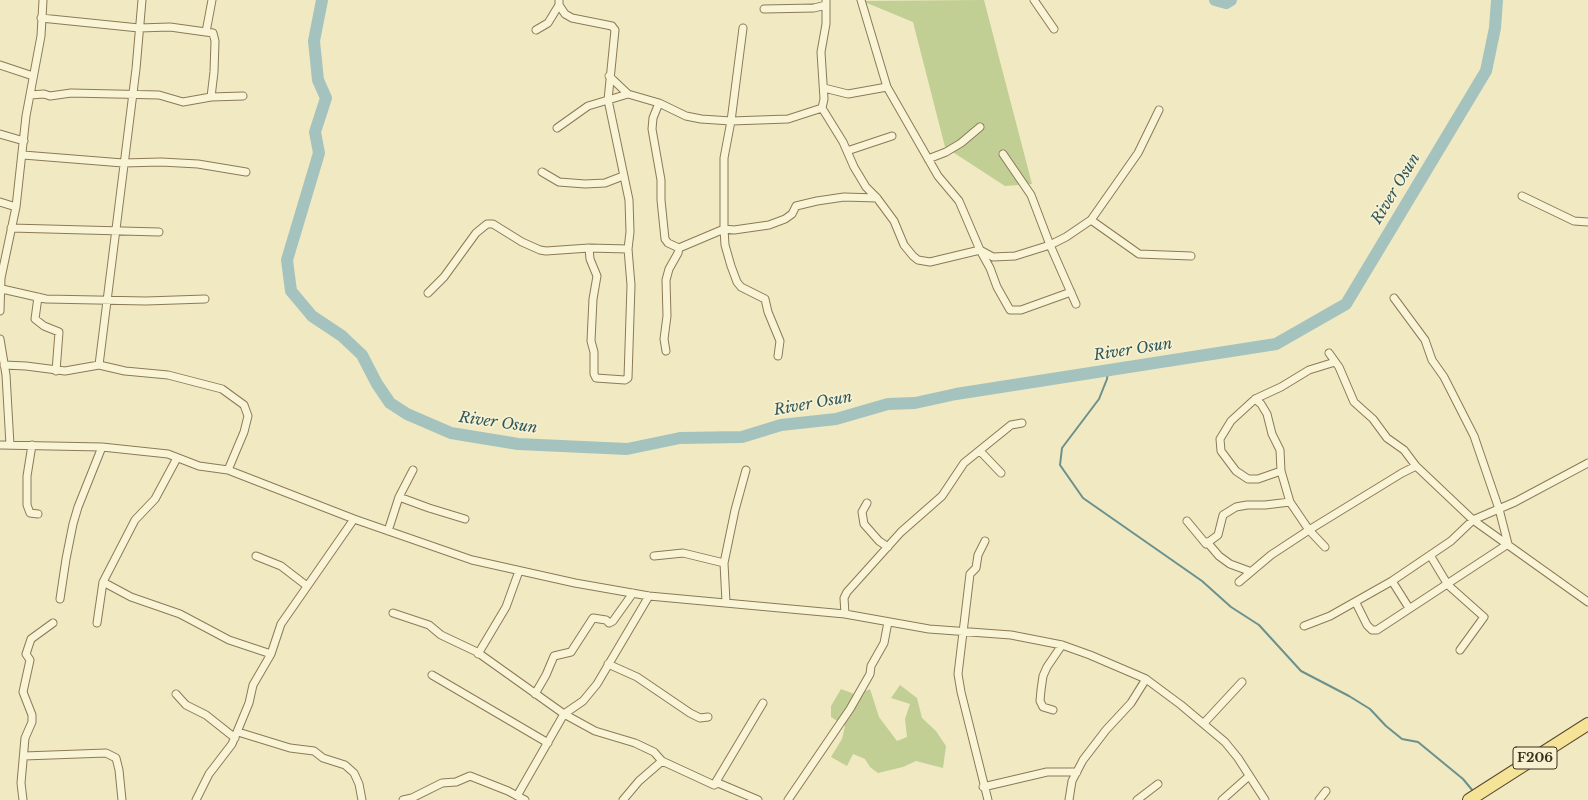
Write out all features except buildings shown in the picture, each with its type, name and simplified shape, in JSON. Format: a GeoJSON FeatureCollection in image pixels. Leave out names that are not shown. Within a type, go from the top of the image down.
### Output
{"type":"FeatureCollection","features":[{"type":"Feature","properties":{"kind":"main road","name":"F206"},"geometry":{"type":"LineString","coordinates":[[1475,797],[1588,724]]}},
{"type":"Feature","properties":{"kind":"street"},"geometry":{"type":"LineString","coordinates":[[0,311],[2,289],[1,278],[16,207],[23,155],[26,116],[41,36],[43,0]]}},
{"type":"Feature","properties":{"kind":"street"},"geometry":{"type":"LineString","coordinates":[[109,367],[104,359],[103,348],[106,300],[132,96],[142,0]]}},
{"type":"Feature","properties":{"kind":"street"},"geometry":{"type":"LineString","coordinates":[[206,32],[212,0]]}},
{"type":"Feature","properties":{"kind":"street"},"geometry":{"type":"LineString","coordinates":[[861,0],[887,87],[938,176],[959,201],[980,250],[990,268],[997,288],[1010,310],[1021,310],[1071,292]]}},
{"type":"Feature","properties":{"kind":"street"},"geometry":{"type":"LineString","coordinates":[[1034,0],[1054,29]]}},
{"type":"Feature","properties":{"kind":"street"},"geometry":{"type":"LineString","coordinates":[[536,30],[548,23],[559,3]]}},
{"type":"Feature","properties":{"kind":"street"},"geometry":{"type":"LineString","coordinates":[[559,3],[565,14],[572,18],[612,26],[615,36],[609,76],[608,100],[615,126],[623,176],[630,205],[630,232],[628,249],[631,271],[629,373],[628,378],[625,380],[596,378],[594,374],[594,352],[591,341],[592,299],[597,276],[590,259],[589,248]]}},
{"type":"Feature","properties":{"kind":"street"},"geometry":{"type":"LineString","coordinates":[[764,9],[814,8],[826,3],[826,24],[821,52],[824,88],[822,108],[866,187],[877,198],[894,222],[904,245],[918,260],[930,262],[980,250],[993,257],[1014,256],[1050,245],[1066,237],[1091,220],[1138,153],[1159,110]]}},
{"type":"Feature","properties":{"kind":"street"},"geometry":{"type":"LineString","coordinates":[[41,18],[139,28],[170,27],[213,33],[215,36],[214,82],[211,97]]}},
{"type":"Feature","properties":{"kind":"street"},"geometry":{"type":"LineString","coordinates":[[743,28],[731,121],[724,158],[725,245],[737,282],[741,287],[765,299],[768,312],[780,341],[778,356]]}},
{"type":"Feature","properties":{"kind":"street"},"geometry":{"type":"LineString","coordinates":[[0,65],[33,76]]}},
{"type":"Feature","properties":{"kind":"street"},"geometry":{"type":"LineString","coordinates":[[609,76],[628,94],[659,103],[694,118],[731,121],[783,120],[822,108]]}},
{"type":"Feature","properties":{"kind":"street"},"geometry":{"type":"LineString","coordinates":[[824,88],[848,94],[887,87]]}},
{"type":"Feature","properties":{"kind":"street"},"geometry":{"type":"LineString","coordinates":[[30,95],[44,94],[50,96],[71,93],[132,96],[159,95],[183,102],[211,97],[243,96]]}},
{"type":"Feature","properties":{"kind":"street"},"geometry":{"type":"LineString","coordinates":[[557,128],[588,106],[628,94]]}},
{"type":"Feature","properties":{"kind":"street"},"geometry":{"type":"LineString","coordinates":[[659,103],[653,118],[652,129],[661,180],[661,200],[665,238],[668,243],[679,248],[724,229],[734,230],[769,225],[786,219],[792,214],[796,206],[844,197],[877,198]]}},
{"type":"Feature","properties":{"kind":"street"},"geometry":{"type":"LineString","coordinates":[[928,159],[961,144],[980,127]]}},
{"type":"Feature","properties":{"kind":"street"},"geometry":{"type":"LineString","coordinates":[[0,134],[24,141]]}},
{"type":"Feature","properties":{"kind":"street"},"geometry":{"type":"LineString","coordinates":[[847,151],[892,136]]}},
{"type":"Feature","properties":{"kind":"street"},"geometry":{"type":"LineString","coordinates":[[1003,154],[1030,196],[1076,304]]}},
{"type":"Feature","properties":{"kind":"street"},"geometry":{"type":"LineString","coordinates":[[23,155],[123,163],[161,162],[198,164],[246,172]]}},
{"type":"Feature","properties":{"kind":"street"},"geometry":{"type":"LineString","coordinates":[[542,172],[559,182],[585,184],[605,183],[623,176]]}},
{"type":"Feature","properties":{"kind":"street"},"geometry":{"type":"LineString","coordinates":[[1522,196],[1574,221],[1588,222]]}},
{"type":"Feature","properties":{"kind":"street"},"geometry":{"type":"LineString","coordinates":[[0,202],[16,207]]}},
{"type":"Feature","properties":{"kind":"street"},"geometry":{"type":"LineString","coordinates":[[1091,220],[1139,254],[1191,256]]}},
{"type":"Feature","properties":{"kind":"street"},"geometry":{"type":"LineString","coordinates":[[428,293],[444,277],[476,232],[487,224],[493,224],[522,242],[540,250],[546,251],[589,248],[628,249]]}},
{"type":"Feature","properties":{"kind":"street"},"geometry":{"type":"LineString","coordinates":[[11,228],[159,232]]}},
{"type":"Feature","properties":{"kind":"street"},"geometry":{"type":"LineString","coordinates":[[666,351],[664,338],[667,316],[666,280],[669,269],[678,253],[679,248]]}},
{"type":"Feature","properties":{"kind":"street"},"geometry":{"type":"LineString","coordinates":[[2,289],[38,297],[146,301],[205,299]]}},
{"type":"Feature","properties":{"kind":"street"},"geometry":{"type":"LineString","coordinates":[[38,297],[35,319],[44,326],[59,332],[56,371]]}},
{"type":"Feature","properties":{"kind":"street"},"geometry":{"type":"LineString","coordinates":[[1394,298],[1425,340],[1432,360],[1444,377],[1465,421],[1474,436],[1499,509],[1508,544]]}},
{"type":"Feature","properties":{"kind":"street"},"geometry":{"type":"LineString","coordinates":[[0,339],[4,366],[10,445]]}},
{"type":"Feature","properties":{"kind":"street"},"geometry":{"type":"LineString","coordinates":[[99,365],[103,348]]}},
{"type":"Feature","properties":{"kind":"street"},"geometry":{"type":"LineString","coordinates":[[1329,353],[1335,362],[1354,402],[1373,419],[1387,438],[1404,450],[1416,466],[1473,520],[1588,602]]}},
{"type":"Feature","properties":{"kind":"street"},"geometry":{"type":"LineString","coordinates":[[1281,471],[1258,479],[1248,479],[1236,471],[1221,451],[1220,439],[1231,421],[1255,399],[1281,387],[1309,370],[1335,362]]}},
{"type":"Feature","properties":{"kind":"street"},"geometry":{"type":"LineString","coordinates":[[4,366],[26,366],[56,371],[99,365],[125,370],[168,375],[222,389],[237,398],[244,405],[248,416],[244,432],[228,470]]}},
{"type":"Feature","properties":{"kind":"street"},"geometry":{"type":"LineString","coordinates":[[1255,399],[1261,404],[1267,414],[1272,434],[1280,450],[1281,471],[1290,502],[1309,530],[1325,547]]}},
{"type":"Feature","properties":{"kind":"street"},"geometry":{"type":"LineString","coordinates":[[845,614],[844,598],[847,592],[901,532],[942,496],[964,463],[1011,425],[1022,423]]}},
{"type":"Feature","properties":{"kind":"street"},"geometry":{"type":"LineString","coordinates":[[0,445],[102,447],[168,454],[199,466],[228,470],[354,519],[472,560],[519,571],[633,593],[649,596],[845,614],[929,629],[1011,635],[1062,645],[1090,655],[1146,679],[1204,723],[1225,742],[1265,800]]}},
{"type":"Feature","properties":{"kind":"street"},"geometry":{"type":"LineString","coordinates":[[32,445],[27,476],[27,505],[30,512],[38,514]]}},
{"type":"Feature","properties":{"kind":"street"},"geometry":{"type":"LineString","coordinates":[[60,599],[73,524],[78,507],[102,447]]}},
{"type":"Feature","properties":{"kind":"street"},"geometry":{"type":"LineString","coordinates":[[980,451],[1001,474]]}},
{"type":"Feature","properties":{"kind":"street"},"geometry":{"type":"LineString","coordinates":[[97,623],[103,582],[135,520],[155,499],[177,458]]}},
{"type":"Feature","properties":{"kind":"street"},"geometry":{"type":"LineString","coordinates":[[1304,626],[1330,616],[1356,603],[1392,581],[1451,541],[1473,520],[1515,502],[1588,463]]}},
{"type":"Feature","properties":{"kind":"street"},"geometry":{"type":"LineString","coordinates":[[1238,582],[1249,572],[1309,530],[1390,480],[1416,466]]}},
{"type":"Feature","properties":{"kind":"street"},"geometry":{"type":"LineString","coordinates":[[388,531],[398,497],[413,470]]}},
{"type":"Feature","properties":{"kind":"street"},"geometry":{"type":"LineString","coordinates":[[726,602],[724,563],[735,510],[746,470]]}},
{"type":"Feature","properties":{"kind":"street"},"geometry":{"type":"LineString","coordinates":[[398,497],[465,519]]}},
{"type":"Feature","properties":{"kind":"street"},"geometry":{"type":"LineString","coordinates":[[1207,542],[1218,534],[1223,515],[1236,507],[1247,504],[1264,506],[1290,502]]}},
{"type":"Feature","properties":{"kind":"street"},"geometry":{"type":"LineString","coordinates":[[867,504],[862,512],[864,524],[879,541],[888,547]]}},
{"type":"Feature","properties":{"kind":"street"},"geometry":{"type":"LineString","coordinates":[[196,800],[209,774],[236,735],[249,703],[252,686],[271,654],[281,624],[354,519]]}},
{"type":"Feature","properties":{"kind":"street"},"geometry":{"type":"LineString","coordinates":[[1187,521],[1194,528],[1204,543],[1207,542],[1219,556],[1230,564],[1249,572]]}},
{"type":"Feature","properties":{"kind":"street"},"geometry":{"type":"LineString","coordinates":[[985,541],[978,555],[976,568],[970,574],[965,631],[958,674],[983,787],[988,800]]}},
{"type":"Feature","properties":{"kind":"street"},"geometry":{"type":"LineString","coordinates":[[1356,603],[1367,625],[1374,630],[1377,630],[1409,608],[1448,585],[1508,544]]}},
{"type":"Feature","properties":{"kind":"street"},"geometry":{"type":"LineString","coordinates":[[654,556],[683,553],[724,563]]}},
{"type":"Feature","properties":{"kind":"street"},"geometry":{"type":"LineString","coordinates":[[1430,555],[1448,585],[1484,617],[1460,650]]}},
{"type":"Feature","properties":{"kind":"street"},"geometry":{"type":"LineString","coordinates":[[256,556],[281,566],[307,586]]}},
{"type":"Feature","properties":{"kind":"street"},"geometry":{"type":"LineString","coordinates":[[478,654],[506,607],[519,571]]}},
{"type":"Feature","properties":{"kind":"street"},"geometry":{"type":"LineString","coordinates":[[1392,581],[1409,608]]}},
{"type":"Feature","properties":{"kind":"street"},"geometry":{"type":"LineString","coordinates":[[103,582],[131,597],[180,614],[229,640],[271,654]]}},
{"type":"Feature","properties":{"kind":"street"},"geometry":{"type":"LineString","coordinates":[[535,694],[546,675],[554,656],[571,652],[593,618],[606,620],[609,624],[613,621],[633,593]]}},
{"type":"Feature","properties":{"kind":"street"},"geometry":{"type":"LineString","coordinates":[[517,796],[564,714],[583,701],[597,684],[649,596]]}},
{"type":"Feature","properties":{"kind":"street"},"geometry":{"type":"LineString","coordinates":[[393,612],[429,625],[441,635],[477,652],[564,714],[595,731],[635,743],[654,752],[662,761],[714,786]]}},
{"type":"Feature","properties":{"kind":"street"},"geometry":{"type":"LineString","coordinates":[[788,800],[850,709],[870,674],[871,666],[884,643],[888,622]]}},
{"type":"Feature","properties":{"kind":"street"},"geometry":{"type":"LineString","coordinates":[[23,800],[21,783],[25,738],[32,715],[23,692],[30,660],[26,654],[28,644],[31,639],[53,623]]}},
{"type":"Feature","properties":{"kind":"street"},"geometry":{"type":"LineString","coordinates":[[1053,710],[1043,707],[1040,701],[1040,690],[1042,676],[1047,666],[1062,645]]}},
{"type":"Feature","properties":{"kind":"street"},"geometry":{"type":"LineString","coordinates":[[608,664],[637,677],[690,713],[700,718],[708,717]]}},
{"type":"Feature","properties":{"kind":"street"},"geometry":{"type":"LineString","coordinates":[[432,676],[548,743]]}},
{"type":"Feature","properties":{"kind":"street"},"geometry":{"type":"LineString","coordinates":[[1069,800],[1072,781],[1091,749],[1131,703],[1146,679]]}},
{"type":"Feature","properties":{"kind":"street"},"geometry":{"type":"LineString","coordinates":[[1204,723],[1242,682]]}},
{"type":"Feature","properties":{"kind":"street"},"geometry":{"type":"LineString","coordinates":[[176,694],[186,705],[206,715],[236,735],[290,748],[314,751],[323,758],[345,766],[354,774],[359,784],[362,800]]}},
{"type":"Feature","properties":{"kind":"street"},"geometry":{"type":"LineString","coordinates":[[714,786],[763,703]]}},
{"type":"Feature","properties":{"kind":"street"},"geometry":{"type":"LineString","coordinates":[[24,756],[106,753],[116,758],[120,770],[122,800]]}},
{"type":"Feature","properties":{"kind":"street"},"geometry":{"type":"LineString","coordinates":[[623,800],[639,781],[662,761]]}},
{"type":"Feature","properties":{"kind":"street"},"geometry":{"type":"LineString","coordinates":[[983,787],[1048,772],[1077,772]]}},
{"type":"Feature","properties":{"kind":"street"},"geometry":{"type":"LineString","coordinates":[[403,800],[412,798],[442,783],[456,782],[470,776],[525,800]]}},
{"type":"Feature","properties":{"kind":"street"},"geometry":{"type":"LineString","coordinates":[[1222,800],[1249,776]]}},
{"type":"Feature","properties":{"kind":"street"},"geometry":{"type":"LineString","coordinates":[[714,786],[718,783],[758,800]]}},
{"type":"Feature","properties":{"kind":"street"},"geometry":{"type":"LineString","coordinates":[[1137,800],[1158,784]]}},
{"type":"Feature","properties":{"kind":"street"},"geometry":{"type":"LineString","coordinates":[[1319,800],[1326,791]]}},
{"type":"Feature","properties":{"kind":"green space"},"geometry":{"type":"Polygon","coordinates":[[[984,0],[1032,184],[1005,186],[945,147],[913,22],[862,1],[984,0]]]}},
{"type":"Feature","properties":{"kind":"green space"},"geometry":{"type":"Polygon","coordinates":[[[900,685],[917,698],[922,718],[936,731],[946,746],[943,768],[916,761],[903,767],[878,773],[870,767],[865,759],[853,754],[847,766],[831,757],[842,739],[845,726],[831,717],[831,706],[841,689],[857,695],[870,689],[879,717],[897,741],[907,737],[905,719],[910,704],[891,698],[900,685]]]}},
{"type":"Feature","properties":{"kind":"waterway","name":"River Osun"},"geometry":{"type":"LineString","coordinates":[[322,0],[314,41],[318,80],[326,98],[315,132],[319,153],[287,260],[291,291],[312,316],[342,336],[362,355],[377,384],[390,403],[407,414],[451,433],[518,444],[627,449],[680,438],[742,437],[781,425],[836,419],[888,404],[915,403],[956,394],[1276,344],[1346,304],[1486,71],[1495,28],[1497,0]]}},
{"type":"Feature","properties":{"kind":"waterway","name":"River Osun"},"geometry":{"type":"LineString","coordinates":[[1215,0],[1226,3],[1231,0]]}},
{"type":"Feature","properties":{"kind":"waterway"},"geometry":{"type":"LineString","coordinates":[[1108,370],[1107,379],[1099,399],[1062,448],[1060,465],[1083,498],[1202,581],[1231,607],[1259,625],[1301,671],[1349,696],[1370,709],[1386,726],[1402,739],[1418,742],[1463,779],[1473,791]]}}]}
